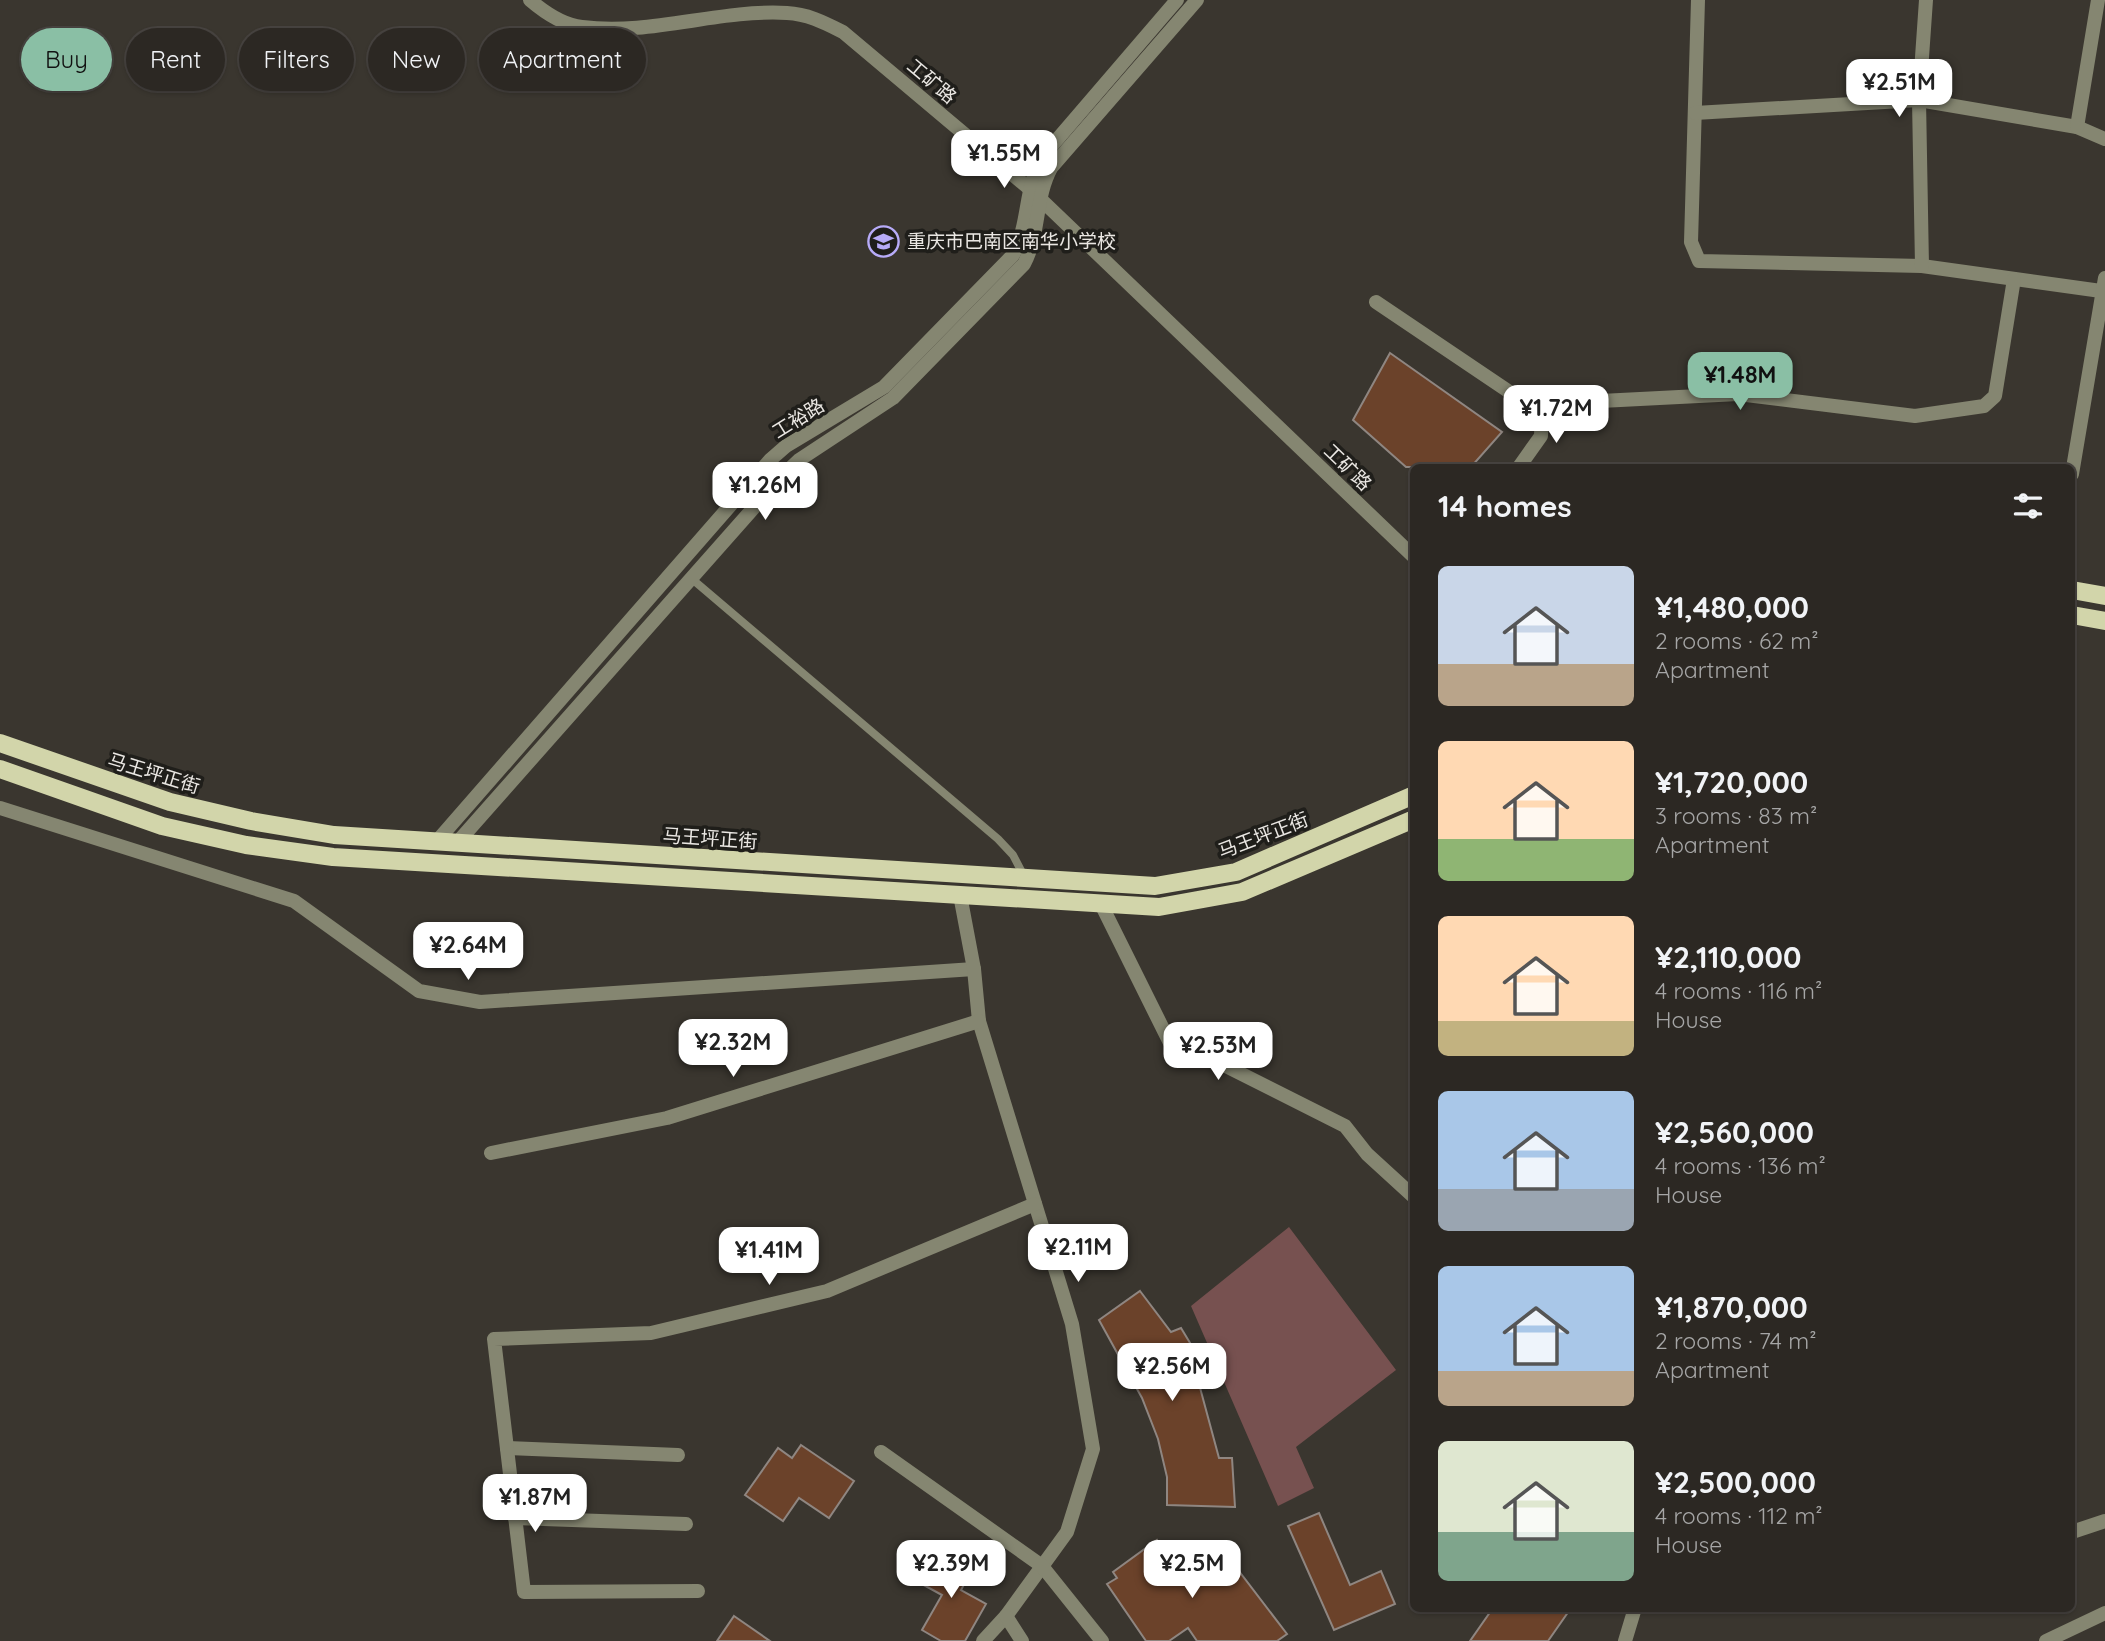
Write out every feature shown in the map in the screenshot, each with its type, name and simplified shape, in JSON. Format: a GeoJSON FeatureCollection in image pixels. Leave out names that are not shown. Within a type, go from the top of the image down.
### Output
{"type":"FeatureCollection","features":[{"type":"Feature","properties":{"kind":"main road"},"geometry":{"type":"LineString","coordinates":[[2075,591],[2105,596]]}},
{"type":"Feature","properties":{"kind":"main road"},"geometry":{"type":"LineString","coordinates":[[2075,616],[2105,621]]}},
{"type":"Feature","properties":{"kind":"main road","name":"马王坪正街"},"geometry":{"type":"LineString","coordinates":[[0,743],[170,802],[251,821],[334,835],[1155,886],[1236,872],[1410,797]]}},
{"type":"Feature","properties":{"kind":"main road"},"geometry":{"type":"LineString","coordinates":[[0,769],[162,826],[246,845],[333,857],[1159,907],[1242,892],[1410,821]]}},
{"type":"Feature","properties":{"kind":"street","name":"工矿路"},"geometry":{"type":"LineString","coordinates":[[530,0],[546,13],[580,27],[619,28],[787,13],[817,19],[843,32],[1031,190],[1410,553]]}},
{"type":"Feature","properties":{"kind":"street","name":"工裕路"},"geometry":{"type":"LineString","coordinates":[[437,841],[769,460],[786,446],[884,387],[1013,255],[1023,232],[1031,190],[1043,156],[1177,0]]}},
{"type":"Feature","properties":{"kind":"street","name":"工裕路"},"geometry":{"type":"LineString","coordinates":[[457,843],[799,460],[894,398],[1024,264],[1033,244],[1041,201],[1051,168],[1196,0]]}},
{"type":"Feature","properties":{"kind":"street"},"geometry":{"type":"LineString","coordinates":[[1698,0],[1690,242],[1699,261],[1922,267],[2014,279],[2103,284],[2074,464]]}},
{"type":"Feature","properties":{"kind":"street"},"geometry":{"type":"LineString","coordinates":[[1922,267],[1919,100],[1926,0]]}},
{"type":"Feature","properties":{"kind":"street"},"geometry":{"type":"LineString","coordinates":[[2077,127],[2098,0]]}},
{"type":"Feature","properties":{"kind":"street"},"geometry":{"type":"LineString","coordinates":[[1695,113],[1919,100],[2077,127],[2105,139]]}},
{"type":"Feature","properties":{"kind":"street"},"geometry":{"type":"LineString","coordinates":[[1376,302],[1514,395],[1542,404],[1738,394],[1915,416],[1984,406],[1995,396],[2014,279]]}},
{"type":"Feature","properties":{"kind":"street"},"geometry":{"type":"LineString","coordinates":[[1521,464],[1541,436],[1542,404]]}},
{"type":"Feature","properties":{"kind":"street"},"geometry":{"type":"LineString","coordinates":[[0,808],[295,901],[419,991],[480,1002],[974,969]]}},
{"type":"Feature","properties":{"kind":"street"},"geometry":{"type":"LineString","coordinates":[[960,895],[974,969],[979,1021],[1072,1324],[1093,1448],[1067,1532],[1006,1616],[984,1641]]}},
{"type":"Feature","properties":{"kind":"street"},"geometry":{"type":"LineString","coordinates":[[1101,904],[1171,1045],[1194,1050],[1345,1126],[1367,1154],[1410,1193]]}},
{"type":"Feature","properties":{"kind":"street"},"geometry":{"type":"LineString","coordinates":[[491,1153],[667,1118],[979,1021]]}},
{"type":"Feature","properties":{"kind":"street"},"geometry":{"type":"LineString","coordinates":[[698,1591],[524,1592],[494,1339],[651,1333],[827,1291],[1035,1204]]}},
{"type":"Feature","properties":{"kind":"street"},"geometry":{"type":"LineString","coordinates":[[507,1448],[678,1455]]}},
{"type":"Feature","properties":{"kind":"street"},"geometry":{"type":"LineString","coordinates":[[881,1451],[1042,1566],[1102,1641]]}},
{"type":"Feature","properties":{"kind":"street"},"geometry":{"type":"LineString","coordinates":[[515,1518],[686,1524]]}},
{"type":"Feature","properties":{"kind":"street"},"geometry":{"type":"LineString","coordinates":[[2075,1531],[2105,1521]]}},
{"type":"Feature","properties":{"kind":"street"},"geometry":{"type":"LineString","coordinates":[[1625,1641],[1634,1612]]}},
{"type":"Feature","properties":{"kind":"street"},"geometry":{"type":"LineString","coordinates":[[2046,1641],[2105,1613]]}},
{"type":"Feature","properties":{"kind":"street"},"geometry":{"type":"LineString","coordinates":[[1006,1616],[1022,1641]]}},
{"type":"Feature","properties":{"kind":"lane"},"geometry":{"type":"LineString","coordinates":[[692,579],[998,839],[1013,855],[1026,879]]}},
{"type":"Feature","properties":{"kind":"shaded area"},"geometry":{"type":"Polygon","coordinates":[[[1289,1227],[1396,1370],[1296,1447],[1314,1488],[1278,1506],[1191,1306],[1289,1227]]]}},
{"type":"Feature","properties":{"kind":"building"},"geometry":{"type":"Polygon","coordinates":[[[1390,353],[1502,432],[1474,464],[1410,464],[1410,467],[1406,467],[1353,420],[1390,353]]]}},
{"type":"Feature","properties":{"kind":"building"},"geometry":{"type":"Polygon","coordinates":[[[1140,1291],[1171,1332],[1181,1328],[1210,1376],[1199,1384],[1219,1458],[1232,1458],[1235,1507],[1167,1505],[1167,1477],[1158,1439],[1142,1398],[1099,1320],[1140,1291]]]}},
{"type":"Feature","properties":{"kind":"building"},"geometry":{"type":"Polygon","coordinates":[[[801,1445],[854,1481],[829,1518],[799,1498],[783,1521],[745,1495],[778,1448],[792,1458],[801,1445]]]}},
{"type":"Feature","properties":{"kind":"building"},"geometry":{"type":"Polygon","coordinates":[[[1319,1513],[1350,1585],[1381,1571],[1395,1604],[1334,1630],[1288,1526],[1319,1513]]]}},
{"type":"Feature","properties":{"kind":"building"},"geometry":{"type":"Polygon","coordinates":[[[1157,1540],[1184,1577],[1222,1549],[1287,1634],[1277,1641],[1197,1641],[1188,1628],[1169,1641],[1146,1641],[1107,1584],[1117,1578],[1113,1572],[1157,1540]]]}},
{"type":"Feature","properties":{"kind":"building"},"geometry":{"type":"Polygon","coordinates":[[[940,1549],[973,1568],[961,1590],[986,1604],[965,1641],[941,1641],[922,1630],[942,1595],[920,1583],[940,1549]]]}},
{"type":"Feature","properties":{"kind":"building"},"geometry":{"type":"Polygon","coordinates":[[[1490,1612],[1568,1612],[1548,1641],[1470,1641],[1490,1612]]]}},
{"type":"Feature","properties":{"kind":"building"},"geometry":{"type":"Polygon","coordinates":[[[734,1616],[770,1641],[717,1641],[734,1616]]]}},
{"type":"Feature","properties":{"kind":"place","name":"重庆市巴南区南华小学校"},"geometry":{"type":"Point","coordinates":[884,241]}}]}
